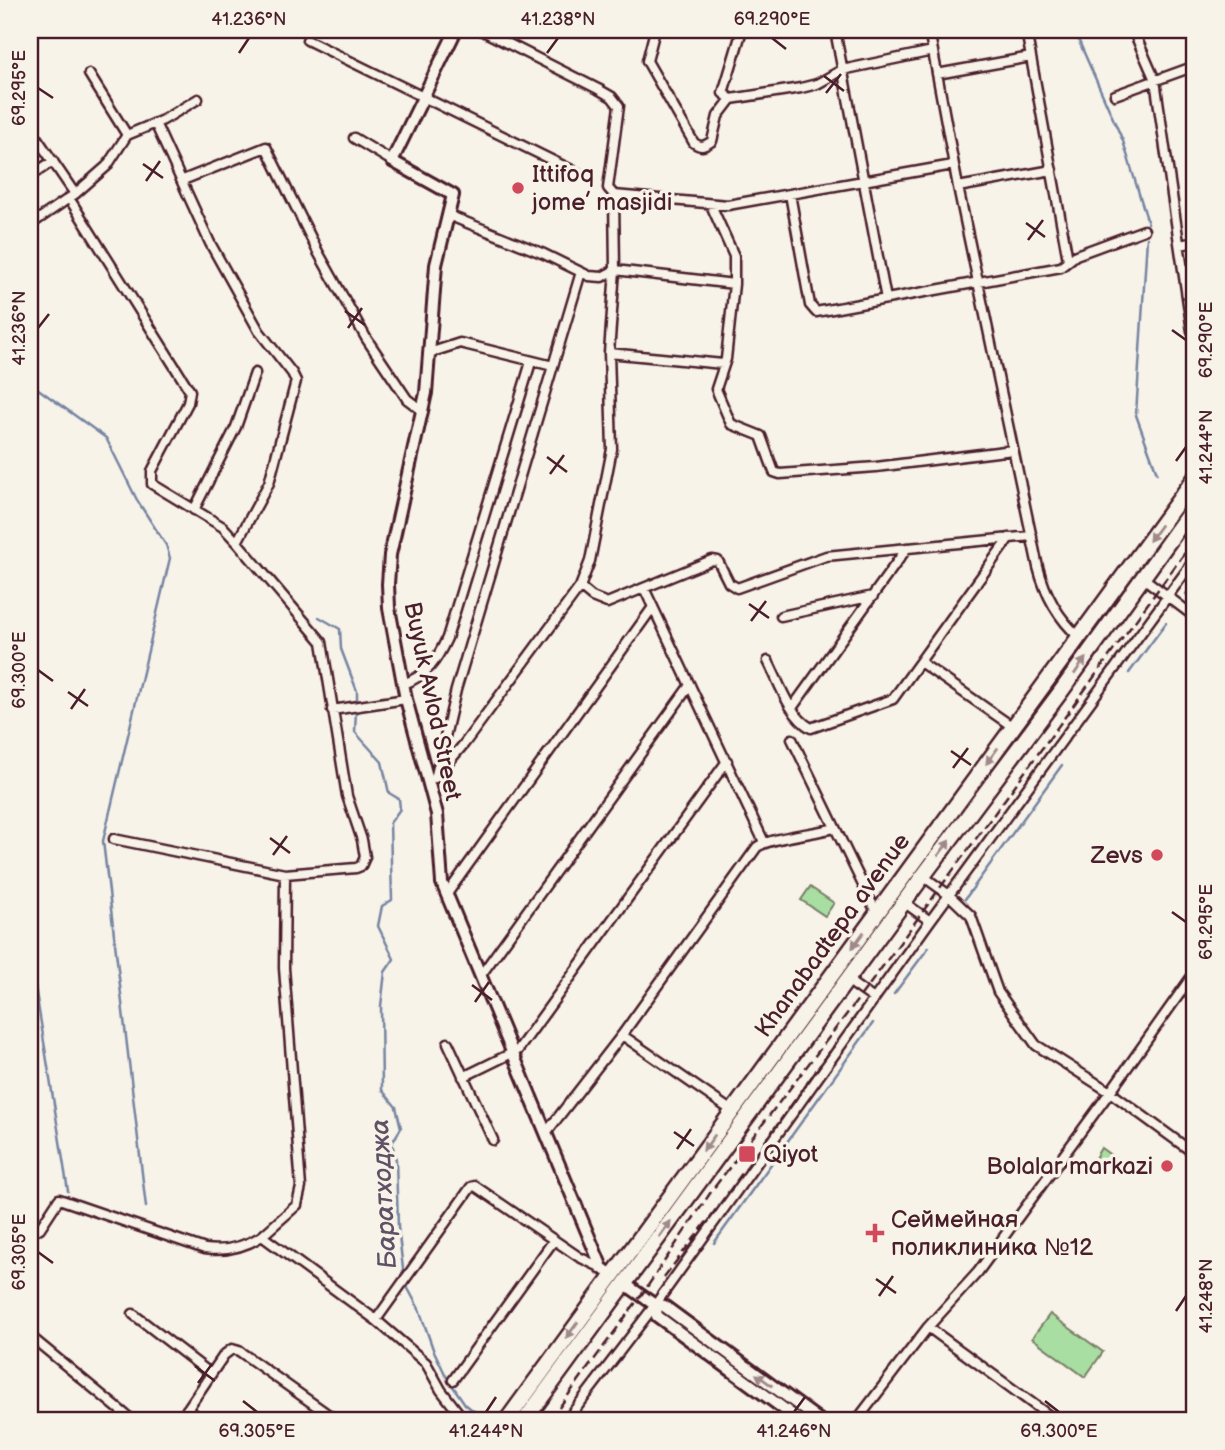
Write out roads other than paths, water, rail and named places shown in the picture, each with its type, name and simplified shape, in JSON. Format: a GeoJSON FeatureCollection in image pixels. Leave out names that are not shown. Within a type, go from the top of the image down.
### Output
{"type":"FeatureCollection","features":[{"type":"Feature","properties":{"kind":"highway","name":"Khanabadtepa avenue"},"geometry":{"type":"LineString","coordinates":[[507,1420],[607,1271],[732,1111],[1195,478]]}},
{"type":"Feature","properties":{"kind":"highway","name":"Khanabadtepa avenue"},"geometry":{"type":"LineString","coordinates":[[525,1420],[1195,505]]}},
{"type":"Feature","properties":{"kind":"highway"},"geometry":{"type":"LineString","coordinates":[[792,1028],[805,1038]]}},
{"type":"Feature","properties":{"kind":"highway"},"geometry":{"type":"LineString","coordinates":[[607,1271],[625,1284]]}},
{"type":"Feature","properties":{"kind":"street"},"geometry":{"type":"LineString","coordinates":[[354,138],[392,161],[456,30]]}},
{"type":"Feature","properties":{"kind":"street"},"geometry":{"type":"LineString","coordinates":[[433,783],[580,587],[597,534],[612,449],[609,352],[615,270],[614,195],[608,188],[619,106],[612,97],[598,89],[481,30]]}},
{"type":"Feature","properties":{"kind":"street"},"geometry":{"type":"LineString","coordinates":[[655,30],[647,61],[694,143],[699,146],[705,146],[712,141],[718,116],[731,99],[801,88],[817,84],[842,69],[933,51]]}},
{"type":"Feature","properties":{"kind":"street"},"geometry":{"type":"LineString","coordinates":[[731,99],[723,93],[742,30]]}},
{"type":"Feature","properties":{"kind":"street"},"geometry":{"type":"LineString","coordinates":[[835,30],[886,299]]}},
{"type":"Feature","properties":{"kind":"street"},"geometry":{"type":"LineString","coordinates":[[929,30],[977,282],[1044,589],[1068,627],[1079,637]]}},
{"type":"Feature","properties":{"kind":"street"},"geometry":{"type":"LineString","coordinates":[[1026,30],[1068,260]]}},
{"type":"Feature","properties":{"kind":"street"},"geometry":{"type":"LineString","coordinates":[[1133,30],[1155,80],[1192,331]]}},
{"type":"Feature","properties":{"kind":"street"},"geometry":{"type":"LineString","coordinates":[[307,40],[580,174]]}},
{"type":"Feature","properties":{"kind":"street"},"geometry":{"type":"LineString","coordinates":[[937,74],[1031,57]]}},
{"type":"Feature","properties":{"kind":"street"},"geometry":{"type":"LineString","coordinates":[[1115,95],[1195,66]]}},
{"type":"Feature","properties":{"kind":"street"},"geometry":{"type":"LineString","coordinates":[[89,75],[127,135]]}},
{"type":"Feature","properties":{"kind":"street"},"geometry":{"type":"LineString","coordinates":[[30,225],[72,196],[107,166],[127,135],[198,99]]}},
{"type":"Feature","properties":{"kind":"street"},"geometry":{"type":"LineString","coordinates":[[155,123],[210,243],[253,320],[296,381],[269,483],[237,542]]}},
{"type":"Feature","properties":{"kind":"street"},"geometry":{"type":"LineString","coordinates":[[30,128],[53,161],[82,221],[190,391],[188,403],[151,477],[152,484],[223,527],[322,642],[347,796],[362,840],[364,862],[356,868],[285,874],[114,839]]}},
{"type":"Feature","properties":{"kind":"street"},"geometry":{"type":"LineString","coordinates":[[183,180],[267,147],[318,253],[366,338],[407,399],[423,411]]}},
{"type":"Feature","properties":{"kind":"street"},"geometry":{"type":"LineString","coordinates":[[30,176],[53,161]]}},
{"type":"Feature","properties":{"kind":"street","name":"Buyuk Avlod Street"},"geometry":{"type":"LineString","coordinates":[[392,161],[453,195],[436,265],[423,411],[388,569],[389,608],[403,684],[433,783],[442,883],[512,1054],[607,1271]]}},
{"type":"Feature","properties":{"kind":"street"},"geometry":{"type":"LineString","coordinates":[[614,195],[729,205],[953,165]]}},
{"type":"Feature","properties":{"kind":"street"},"geometry":{"type":"LineString","coordinates":[[958,187],[1052,170]]}},
{"type":"Feature","properties":{"kind":"street"},"geometry":{"type":"LineString","coordinates":[[790,194],[811,309],[816,312],[1061,267],[1076,255],[1144,230]]}},
{"type":"Feature","properties":{"kind":"street"},"geometry":{"type":"LineString","coordinates":[[711,205],[734,256],[734,284],[726,359],[716,389],[732,424],[761,436],[771,468],[780,474],[876,467],[1013,450]]}},
{"type":"Feature","properties":{"kind":"street"},"geometry":{"type":"LineString","coordinates":[[447,215],[581,272],[602,277],[615,270],[734,284]]}},
{"type":"Feature","properties":{"kind":"street"},"geometry":{"type":"LineString","coordinates":[[1180,245],[1195,243]]}},
{"type":"Feature","properties":{"kind":"street"},"geometry":{"type":"LineString","coordinates":[[433,783],[456,690],[581,272]]}},
{"type":"Feature","properties":{"kind":"street"},"geometry":{"type":"LineString","coordinates":[[429,352],[460,343],[553,366]]}},
{"type":"Feature","properties":{"kind":"street"},"geometry":{"type":"LineString","coordinates":[[609,352],[723,364]]}},
{"type":"Feature","properties":{"kind":"street"},"geometry":{"type":"LineString","coordinates":[[403,684],[427,671],[447,638],[531,362]]}},
{"type":"Feature","properties":{"kind":"street"},"geometry":{"type":"LineString","coordinates":[[194,510],[236,427],[255,373]]}},
{"type":"Feature","properties":{"kind":"street"},"geometry":{"type":"LineString","coordinates":[[580,587],[592,597],[607,603],[659,579],[712,560],[718,561],[729,583],[737,588],[826,556],[1032,536]]}},
{"type":"Feature","properties":{"kind":"street"},"geometry":{"type":"LineString","coordinates":[[768,661],[792,708],[811,727],[893,699],[1009,538]]}},
{"type":"Feature","properties":{"kind":"street"},"geometry":{"type":"LineString","coordinates":[[792,708],[907,548]]}},
{"type":"Feature","properties":{"kind":"street"},"geometry":{"type":"LineString","coordinates":[[567,1420],[655,1305],[948,895],[1195,559]]}},
{"type":"Feature","properties":{"kind":"street"},"geometry":{"type":"LineString","coordinates":[[1142,577],[1195,617]]}},
{"type":"Feature","properties":{"kind":"street"},"geometry":{"type":"LineString","coordinates":[[644,588],[764,842]]}},
{"type":"Feature","properties":{"kind":"street"},"geometry":{"type":"LineString","coordinates":[[781,616],[873,596]]}},
{"type":"Feature","properties":{"kind":"street"},"geometry":{"type":"LineString","coordinates":[[447,894],[653,607]]}},
{"type":"Feature","properties":{"kind":"street"},"geometry":{"type":"LineString","coordinates":[[920,662],[1013,727]]}},
{"type":"Feature","properties":{"kind":"street"},"geometry":{"type":"LineString","coordinates":[[481,975],[690,685]]}},
{"type":"Feature","properties":{"kind":"street"},"geometry":{"type":"LineString","coordinates":[[332,710],[406,699]]}},
{"type":"Feature","properties":{"kind":"street"},"geometry":{"type":"LineString","coordinates":[[792,739],[877,914]]}},
{"type":"Feature","properties":{"kind":"street"},"geometry":{"type":"LineString","coordinates":[[463,1077],[518,1050],[727,761]]}},
{"type":"Feature","properties":{"kind":"street"},"geometry":{"type":"LineString","coordinates":[[546,1133],[622,1035],[757,847],[764,842],[834,828]]}},
{"type":"Feature","properties":{"kind":"street"},"geometry":{"type":"LineString","coordinates":[[30,1230],[40,1228],[59,1199],[205,1249],[220,1251],[235,1248],[262,1236],[297,1205],[301,1187],[284,968],[285,874]]}},
{"type":"Feature","properties":{"kind":"street"},"geometry":{"type":"LineString","coordinates":[[923,876],[971,916],[998,992],[1036,1045],[1110,1092],[1195,1154]]}},
{"type":"Feature","properties":{"kind":"street"},"geometry":{"type":"LineString","coordinates":[[905,902],[930,921]]}},
{"type":"Feature","properties":{"kind":"street"},"geometry":{"type":"LineString","coordinates":[[857,1420],[928,1327],[978,1272],[1195,972]]}},
{"type":"Feature","properties":{"kind":"street"},"geometry":{"type":"LineString","coordinates":[[847,980],[874,999]]}},
{"type":"Feature","properties":{"kind":"street"},"geometry":{"type":"LineString","coordinates":[[622,1035],[732,1111]]}},
{"type":"Feature","properties":{"kind":"street"},"geometry":{"type":"LineString","coordinates":[[448,1044],[493,1140]]}},
{"type":"Feature","properties":{"kind":"street"},"geometry":{"type":"LineString","coordinates":[[376,1320],[469,1189],[475,1186],[554,1240],[607,1271]]}},
{"type":"Feature","properties":{"kind":"street"},"geometry":{"type":"LineString","coordinates":[[262,1236],[376,1320],[426,1363],[441,1390],[464,1420]]}},
{"type":"Feature","properties":{"kind":"street"},"geometry":{"type":"LineString","coordinates":[[453,1380],[554,1240]]}},
{"type":"Feature","properties":{"kind":"street"},"geometry":{"type":"LineString","coordinates":[[625,1284],[655,1305],[664,1306],[818,1420]]}},
{"type":"Feature","properties":{"kind":"street"},"geometry":{"type":"LineString","coordinates":[[655,1305],[657,1315],[799,1420]]}},
{"type":"Feature","properties":{"kind":"street"},"geometry":{"type":"LineString","coordinates":[[133,1314],[211,1374]]}},
{"type":"Feature","properties":{"kind":"street"},"geometry":{"type":"LineString","coordinates":[[928,1327],[1055,1420]]}},
{"type":"Feature","properties":{"kind":"street"},"geometry":{"type":"LineString","coordinates":[[30,1336],[132,1420]]}},
{"type":"Feature","properties":{"kind":"street"},"geometry":{"type":"LineString","coordinates":[[180,1420],[228,1351],[235,1349],[336,1420]]}},
{"type":"Feature","properties":{"kind":"street"},"geometry":{"type":"LineString","coordinates":[[187,1409],[202,1420]]}},
{"type":"Feature","properties":{"kind":"waterway"},"geometry":{"type":"LineString","coordinates":[[1074,30],[1123,141],[1148,223]]}},
{"type":"Feature","properties":{"kind":"waterway"},"geometry":{"type":"LineString","coordinates":[[1147,238],[1136,415],[1157,473]]}},
{"type":"Feature","properties":{"kind":"waterway"},"geometry":{"type":"LineString","coordinates":[[30,383],[106,438],[137,500],[166,545],[170,558],[103,841],[146,1207]]}},
{"type":"Feature","properties":{"kind":"waterway","name":"Баратходжа"},"geometry":{"type":"LineString","coordinates":[[1186,594],[1195,582]]}},
{"type":"Feature","properties":{"kind":"waterway","name":"Баратходжа"},"geometry":{"type":"LineString","coordinates":[[319,617],[340,629],[341,649],[357,691],[357,703]]}},
{"type":"Feature","properties":{"kind":"waterway","name":"Баратходжа"},"geometry":{"type":"LineString","coordinates":[[1129,673],[1166,623]]}},
{"type":"Feature","properties":{"kind":"waterway","name":"Баратходжа"},"geometry":{"type":"LineString","coordinates":[[356,710],[355,732],[382,762],[389,793],[399,799],[400,809],[390,823],[392,900],[382,906],[378,926],[394,959],[385,972],[381,1006],[382,1090],[396,1107],[401,1128],[392,1143],[396,1160],[398,1227],[404,1277]]}},
{"type":"Feature","properties":{"kind":"waterway","name":"Баратходжа"},"geometry":{"type":"LineString","coordinates":[[965,899],[1062,765]]}},
{"type":"Feature","properties":{"kind":"waterway","name":"Баратходжа"},"geometry":{"type":"LineString","coordinates":[[894,994],[929,947]]}},
{"type":"Feature","properties":{"kind":"waterway"},"geometry":{"type":"LineString","coordinates":[[30,955],[68,1191]]}},
{"type":"Feature","properties":{"kind":"waterway","name":"Баратходжа"},"geometry":{"type":"LineString","coordinates":[[714,1243],[873,1023]]}},
{"type":"Feature","properties":{"kind":"waterway","name":"Баратходжа"},"geometry":{"type":"LineString","coordinates":[[405,1283],[419,1309],[446,1376],[465,1404],[485,1420]]}},
{"type":"Feature","properties":{"kind":"railway"},"geometry":{"type":"LineString","coordinates":[[550,1420],[645,1290],[713,1189],[872,981],[1195,539]]}},
{"type":"Feature","properties":{"kind":"railway"},"geometry":{"type":"LineString","coordinates":[[664,1277],[836,1043]]}},
{"type":"Feature","properties":{"kind":"place","name":"Ittifoq jome’ masjidi"},"geometry":{"type":"Point","coordinates":[518,188]}},
{"type":"Feature","properties":{"kind":"place","name":"Zevs"},"geometry":{"type":"Point","coordinates":[1157,855]}},
{"type":"Feature","properties":{"kind":"place","name":"Qiyot"},"geometry":{"type":"Point","coordinates":[747,1154]}},
{"type":"Feature","properties":{"kind":"place","name":"Bolalar markazi"},"geometry":{"type":"Point","coordinates":[1167,1166]}},
{"type":"Feature","properties":{"kind":"place","name":"Сеймейная поликлиника №12"},"geometry":{"type":"Point","coordinates":[875,1233]}}]}
